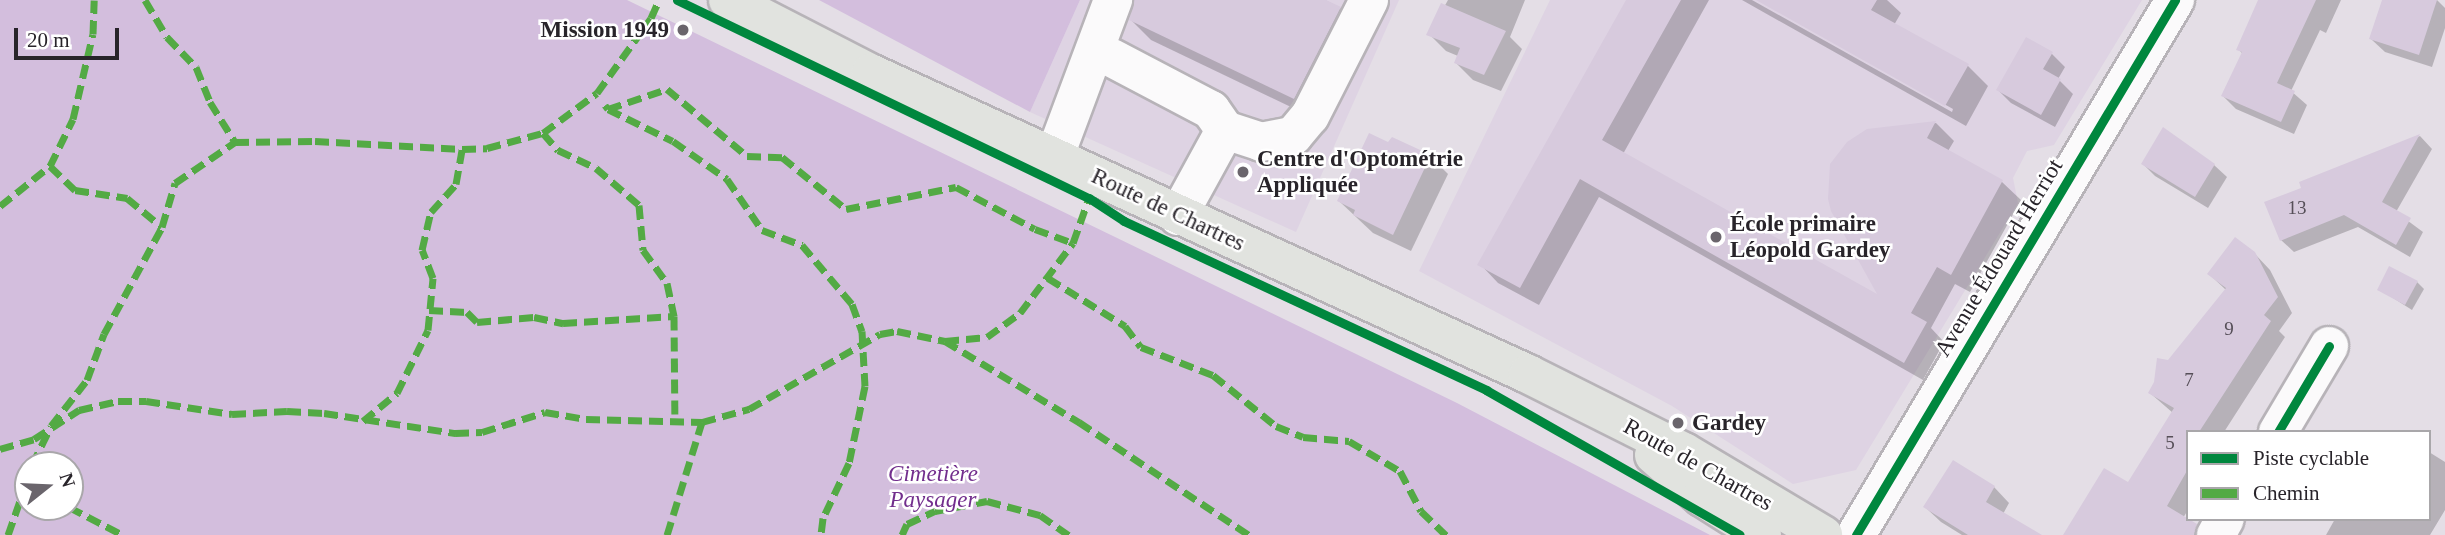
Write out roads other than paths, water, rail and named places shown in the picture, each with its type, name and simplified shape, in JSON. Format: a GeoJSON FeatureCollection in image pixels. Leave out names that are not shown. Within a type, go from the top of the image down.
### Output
{"type":"FeatureCollection","features":[{"type":"Feature","properties":{"kind":"main road","name":"Route de Chartres"},"geometry":{"type":"LineString","coordinates":[[728,0],[870,73],[1528,374],[1684,452],[1823,535]]}},
{"type":"Feature","properties":{"kind":"main road","name":"Route de Chartres"},"geometry":{"type":"LineString","coordinates":[[1610,417],[1702,496],[1762,535]]}},
{"type":"Feature","properties":{"kind":"street"},"geometry":{"type":"LineString","coordinates":[[1054,158],[1114,0]]}},
{"type":"Feature","properties":{"kind":"street"},"geometry":{"type":"LineString","coordinates":[[1112,58],[1211,110],[1224,130],[1261,142],[1293,136],[1310,116],[1369,0]]}},
{"type":"Feature","properties":{"kind":"street","name":"Avenue Édouard Herriot"},"geometry":{"type":"LineString","coordinates":[[1856,535],[2175,0]]}},
{"type":"Feature","properties":{"kind":"street"},"geometry":{"type":"LineString","coordinates":[[1178,216],[1224,130]]}},
{"type":"Feature","properties":{"kind":"street"},"geometry":{"type":"LineString","coordinates":[[2279,430],[2329,346]]}},
{"type":"Feature","properties":{"kind":"place","name":"Mission 1949"},"geometry":{"type":"Point","coordinates":[683,30]}},
{"type":"Feature","properties":{"kind":"place","name":"Centre d'Optométrie Appliquée"},"geometry":{"type":"Point","coordinates":[1243,172]}},
{"type":"Feature","properties":{"kind":"place","name":"École primaire Léopold Gardey"},"geometry":{"type":"Point","coordinates":[1716,237]}},
{"type":"Feature","properties":{"kind":"place","name":"Gardey"},"geometry":{"type":"Point","coordinates":[1678,423]}},
{"type":"Feature","properties":{"kind":"park label","name":"Cimetière Paysager"},"geometry":{"type":"Point","coordinates":[933,487]}}]}
